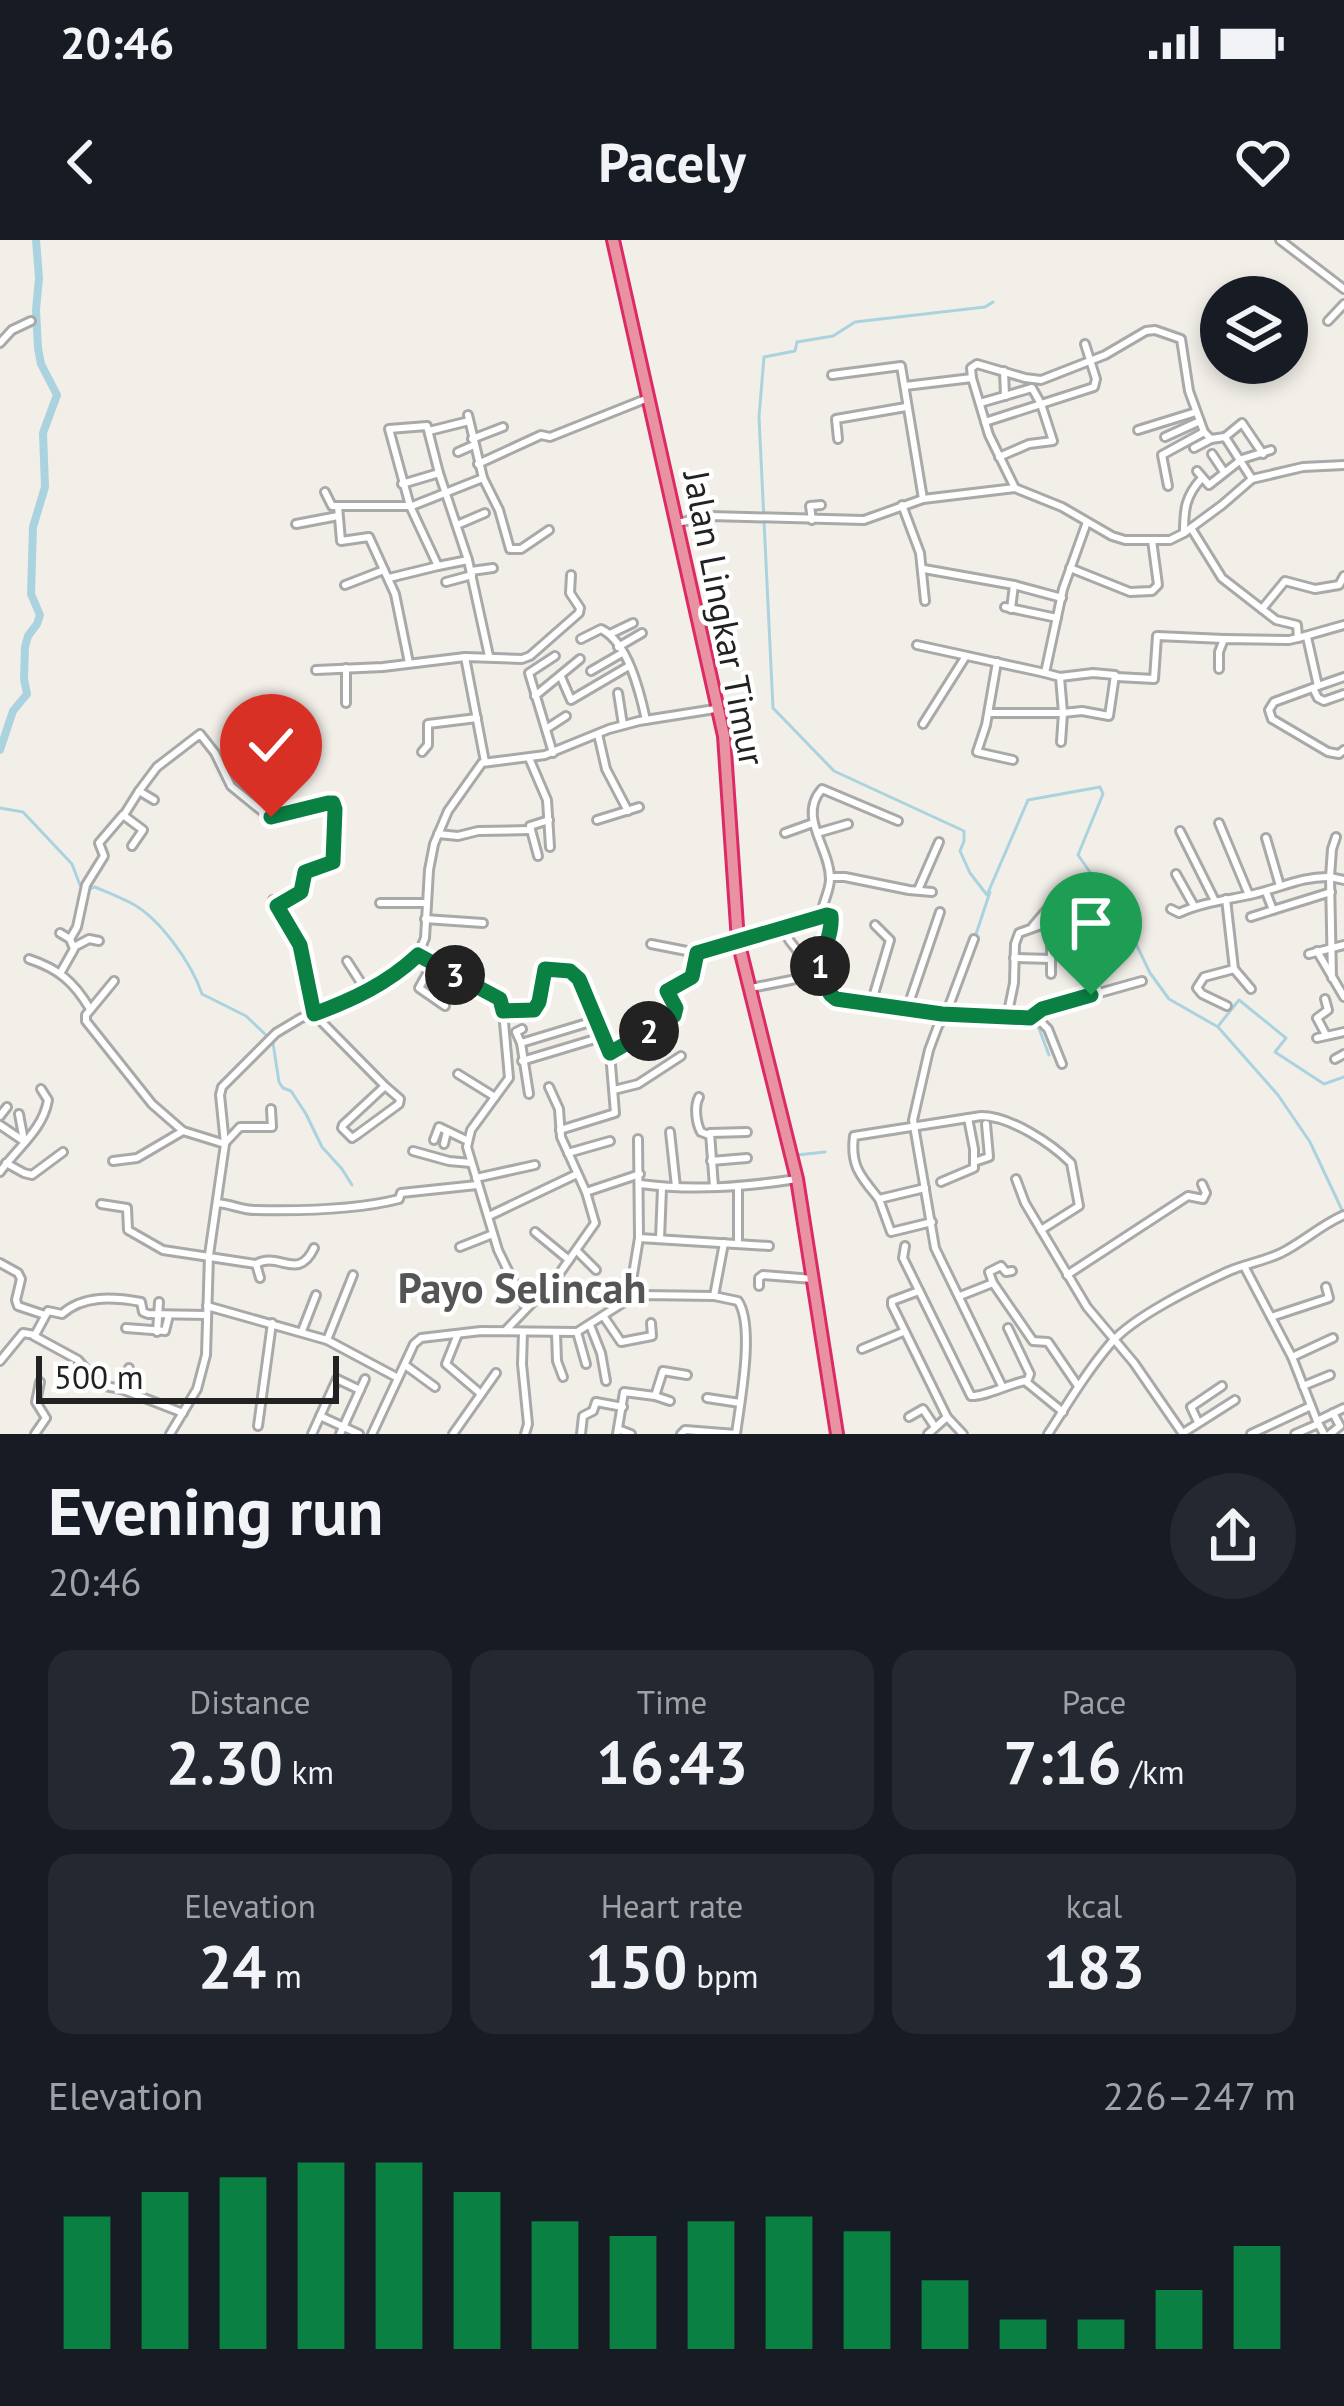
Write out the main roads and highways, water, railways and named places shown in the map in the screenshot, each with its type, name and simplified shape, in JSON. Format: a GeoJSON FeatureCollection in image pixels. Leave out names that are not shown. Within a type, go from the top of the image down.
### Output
{"type":"FeatureCollection","features":[{"type":"Feature","properties":{"kind":"highway","name":"Jalan Lingkar Timur"},"geometry":{"type":"LineString","coordinates":[[613,240],[725,744],[738,940],[797,1179],[837,1434]]}},
{"type":"Feature","properties":{"kind":"waterway"},"geometry":{"type":"LineString","coordinates":[[0,750],[13,711],[27,694],[25,647],[40,615],[31,594],[33,527],[45,487],[43,433],[57,395],[38,348],[36,240]]}},
{"type":"Feature","properties":{"kind":"waterway"},"geometry":{"type":"LineString","coordinates":[[993,302],[985,307],[855,322],[833,336],[797,342],[795,351],[764,357],[759,417],[773,708],[834,771],[964,831],[960,851],[987,895],[1028,800],[1100,787],[1103,794],[1078,855],[1127,925],[1150,973],[1169,999],[1218,1027],[1278,1095],[1310,1142],[1342,1210]]}},
{"type":"Feature","properties":{"kind":"waterway"},"geometry":{"type":"LineString","coordinates":[[0,808],[23,812],[72,864],[80,885]]}},
{"type":"Feature","properties":{"kind":"waterway"},"geometry":{"type":"LineString","coordinates":[[89,889],[95,887],[127,901],[153,919],[191,969],[202,994],[246,1016],[267,1036]]}},
{"type":"Feature","properties":{"kind":"waterway"},"geometry":{"type":"LineString","coordinates":[[974,940],[990,892]]}},
{"type":"Feature","properties":{"kind":"waterway"},"geometry":{"type":"LineString","coordinates":[[951,1010],[958,989]]}},
{"type":"Feature","properties":{"kind":"waterway"},"geometry":{"type":"LineString","coordinates":[[1219,1025],[1239,1000],[1286,1038],[1275,1052],[1324,1084],[1344,1077]]}},
{"type":"Feature","properties":{"kind":"waterway"},"geometry":{"type":"LineString","coordinates":[[1037,1023],[1049,1055]]}},
{"type":"Feature","properties":{"kind":"waterway"},"geometry":{"type":"LineString","coordinates":[[273,1043],[279,1082],[291,1091],[322,1147],[352,1185]]}},
{"type":"Feature","properties":{"kind":"waterway"},"geometry":{"type":"LineString","coordinates":[[797,1155],[825,1152]]}},
{"type":"Feature","properties":{"kind":"district","name":"Payo Selincah"},"geometry":{"type":"Point","coordinates":[522,1287]}}]}
